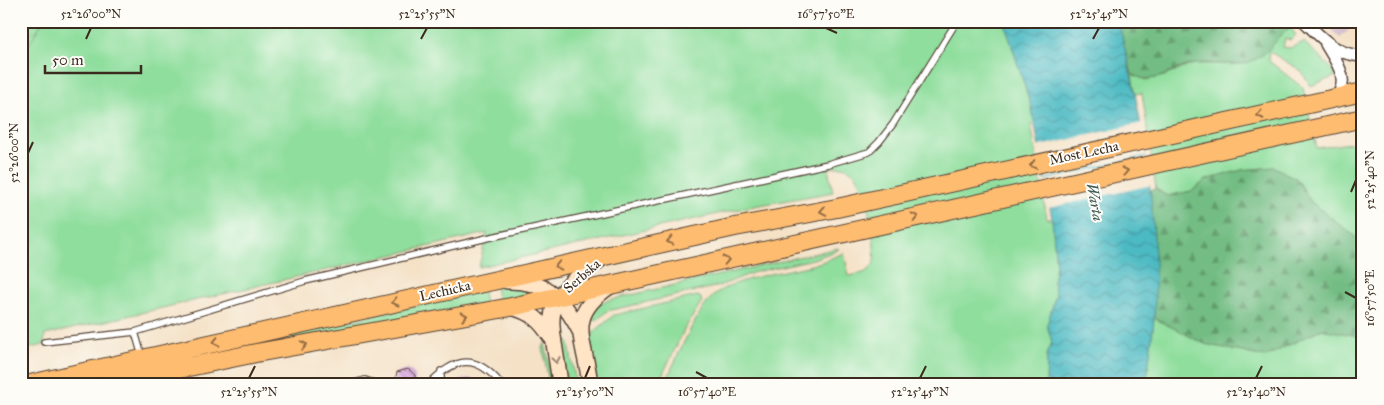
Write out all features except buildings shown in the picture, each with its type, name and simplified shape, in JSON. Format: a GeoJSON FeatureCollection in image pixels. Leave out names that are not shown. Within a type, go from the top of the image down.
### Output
{"type":"FeatureCollection","features":[{"type":"Feature","properties":{"kind":"main road","name":"Most Lecha"},"geometry":{"type":"LineString","coordinates":[[862,203],[1363,92]]}},
{"type":"Feature","properties":{"kind":"main road","name":"Most Lecha"},"geometry":{"type":"LineString","coordinates":[[867,228],[1358,120]]}},
{"type":"Feature","properties":{"kind":"main road","name":"Lechicka"},"geometry":{"type":"LineString","coordinates":[[30,384],[605,255],[735,227],[862,203]]}},
{"type":"Feature","properties":{"kind":"main road","name":"Lechicka"},"geometry":{"type":"LineString","coordinates":[[107,384],[256,353],[510,307],[867,228]]}},
{"type":"Feature","properties":{"kind":"street"},"geometry":{"type":"LineString","coordinates":[[1304,21],[1340,52],[1363,56]]}},
{"type":"Feature","properties":{"kind":"street"},"geometry":{"type":"LineString","coordinates":[[1321,36],[1344,79],[1342,91],[1336,98]]}},
{"type":"Feature","properties":{"kind":"street","name":"Serbska"},"geometry":{"type":"LineString","coordinates":[[560,384],[551,337],[551,316],[558,296],[574,279],[605,255]]}},
{"type":"Feature","properties":{"kind":"street","name":"Serbska"},"geometry":{"type":"LineString","coordinates":[[487,282],[522,282],[558,296],[566,304],[580,331],[590,384]]}},
{"type":"Feature","properties":{"kind":"street","name":"Serbska"},"geometry":{"type":"LineString","coordinates":[[580,331],[581,322],[590,301],[611,285]]}},
{"type":"Feature","properties":{"kind":"street","name":"Serbska"},"geometry":{"type":"LineString","coordinates":[[510,307],[526,311],[536,317],[551,337]]}},
{"type":"Feature","properties":{"kind":"lane"},"geometry":{"type":"LineString","coordinates":[[44,342],[136,332],[305,281],[487,238],[835,163],[869,152],[894,124],[957,21]]}},
{"type":"Feature","properties":{"kind":"lane"},"geometry":{"type":"LineString","coordinates":[[136,332],[143,358]]}},
{"type":"Feature","properties":{"kind":"lane"},"geometry":{"type":"LineString","coordinates":[[429,384],[441,371],[456,363],[474,362],[489,369],[501,384]]}},
{"type":"Feature","properties":{"kind":"lane"},"geometry":{"type":"LineString","coordinates":[[441,371],[441,384]]}},
{"type":"Feature","properties":{"kind":"lane"},"geometry":{"type":"LineString","coordinates":[[350,384],[365,380],[377,384]]}},
{"type":"Feature","properties":{"kind":"shaded area"},"geometry":{"type":"Polygon","coordinates":[[[1322,21],[1359,21],[1340,38],[1322,21]]]}},
{"type":"Feature","properties":{"kind":"green space"},"geometry":{"type":"Polygon","coordinates":[[[21,21],[1004,21],[1036,123],[1031,124],[1047,219],[1052,219],[1056,266],[1053,282],[1056,294],[1047,325],[1052,342],[1047,355],[1046,384],[665,384],[699,315],[713,296],[721,290],[745,280],[812,265],[844,253],[849,276],[862,273],[871,268],[874,258],[873,234],[860,181],[850,170],[839,167],[828,169],[833,192],[749,207],[479,267],[487,233],[45,335],[44,345],[21,350],[21,21]]]}},
{"type":"Feature","properties":{"kind":"green space"},"geometry":{"type":"Polygon","coordinates":[[[21,21],[43,21],[28,46],[21,46],[21,21]]]}},
{"type":"Feature","properties":{"kind":"green space"},"geometry":{"type":"Polygon","coordinates":[[[1117,21],[1284,21],[1290,27],[1266,52],[1249,62],[1241,64],[1195,64],[1159,77],[1146,79],[1132,74],[1117,21]]]}},
{"type":"Feature","properties":{"kind":"green space"},"geometry":{"type":"Polygon","coordinates":[[[1290,27],[1296,35],[1291,40],[1285,39],[1283,47],[1290,48],[1304,42],[1332,69],[1336,76],[1311,86],[1300,70],[1270,52],[1269,61],[1303,88],[1317,148],[1363,141],[1363,243],[1311,202],[1297,179],[1274,167],[1242,170],[1206,180],[1192,191],[1167,196],[1156,189],[1142,93],[1135,94],[1132,74],[1145,80],[1164,76],[1193,64],[1242,64],[1268,50],[1279,35],[1290,27]]]}},
{"type":"Feature","properties":{"kind":"green space"},"geometry":{"type":"Polygon","coordinates":[[[1274,167],[1297,179],[1311,202],[1363,243],[1363,337],[1321,329],[1265,357],[1205,344],[1154,318],[1150,190],[1156,189],[1167,196],[1192,191],[1206,180],[1242,170],[1274,167]]]}},
{"type":"Feature","properties":{"kind":"green space"},"geometry":{"type":"Polygon","coordinates":[[[838,248],[838,250],[813,259],[755,272],[719,286],[607,311],[598,319],[588,322],[597,305],[609,300],[838,248]]]}},
{"type":"Feature","properties":{"kind":"green space"},"geometry":{"type":"Polygon","coordinates":[[[517,286],[536,294],[498,303],[495,287],[517,286]]]}},
{"type":"Feature","properties":{"kind":"green space"},"geometry":{"type":"Polygon","coordinates":[[[483,291],[485,304],[253,346],[253,342],[483,291]]]}},
{"type":"Feature","properties":{"kind":"green space"},"geometry":{"type":"Polygon","coordinates":[[[697,296],[702,301],[684,330],[658,384],[597,384],[588,334],[593,333],[614,315],[697,296]]]}},
{"type":"Feature","properties":{"kind":"green space"},"geometry":{"type":"Polygon","coordinates":[[[1154,318],[1205,344],[1265,357],[1321,329],[1363,337],[1363,384],[1146,384],[1154,318]]]}},
{"type":"Feature","properties":{"kind":"green space"},"geometry":{"type":"Polygon","coordinates":[[[568,340],[576,384],[567,384],[559,342],[568,340]]]}},
{"type":"Feature","properties":{"kind":"green space"},"geometry":{"type":"Polygon","coordinates":[[[545,343],[553,384],[549,384],[543,348],[545,343]]]}},
{"type":"Feature","properties":{"kind":"water","name":"Warta"},"geometry":{"type":"Polygon","coordinates":[[[1004,21],[1118,21],[1142,131],[1152,207],[1155,282],[1154,319],[1146,384],[1046,384],[1047,355],[1052,342],[1047,325],[1056,294],[1053,282],[1056,266],[1052,219],[1032,109],[1004,21]]]}},
{"type":"Feature","properties":{"kind":"pier"},"geometry":{"type":"Polygon","coordinates":[[[1142,123],[1147,155],[1043,179],[1037,147],[1142,123]]]}},
{"type":"Feature","properties":{"kind":"pier"},"geometry":{"type":"Polygon","coordinates":[[[1147,157],[1152,185],[1048,208],[1043,181],[1147,157]]]}}]}
